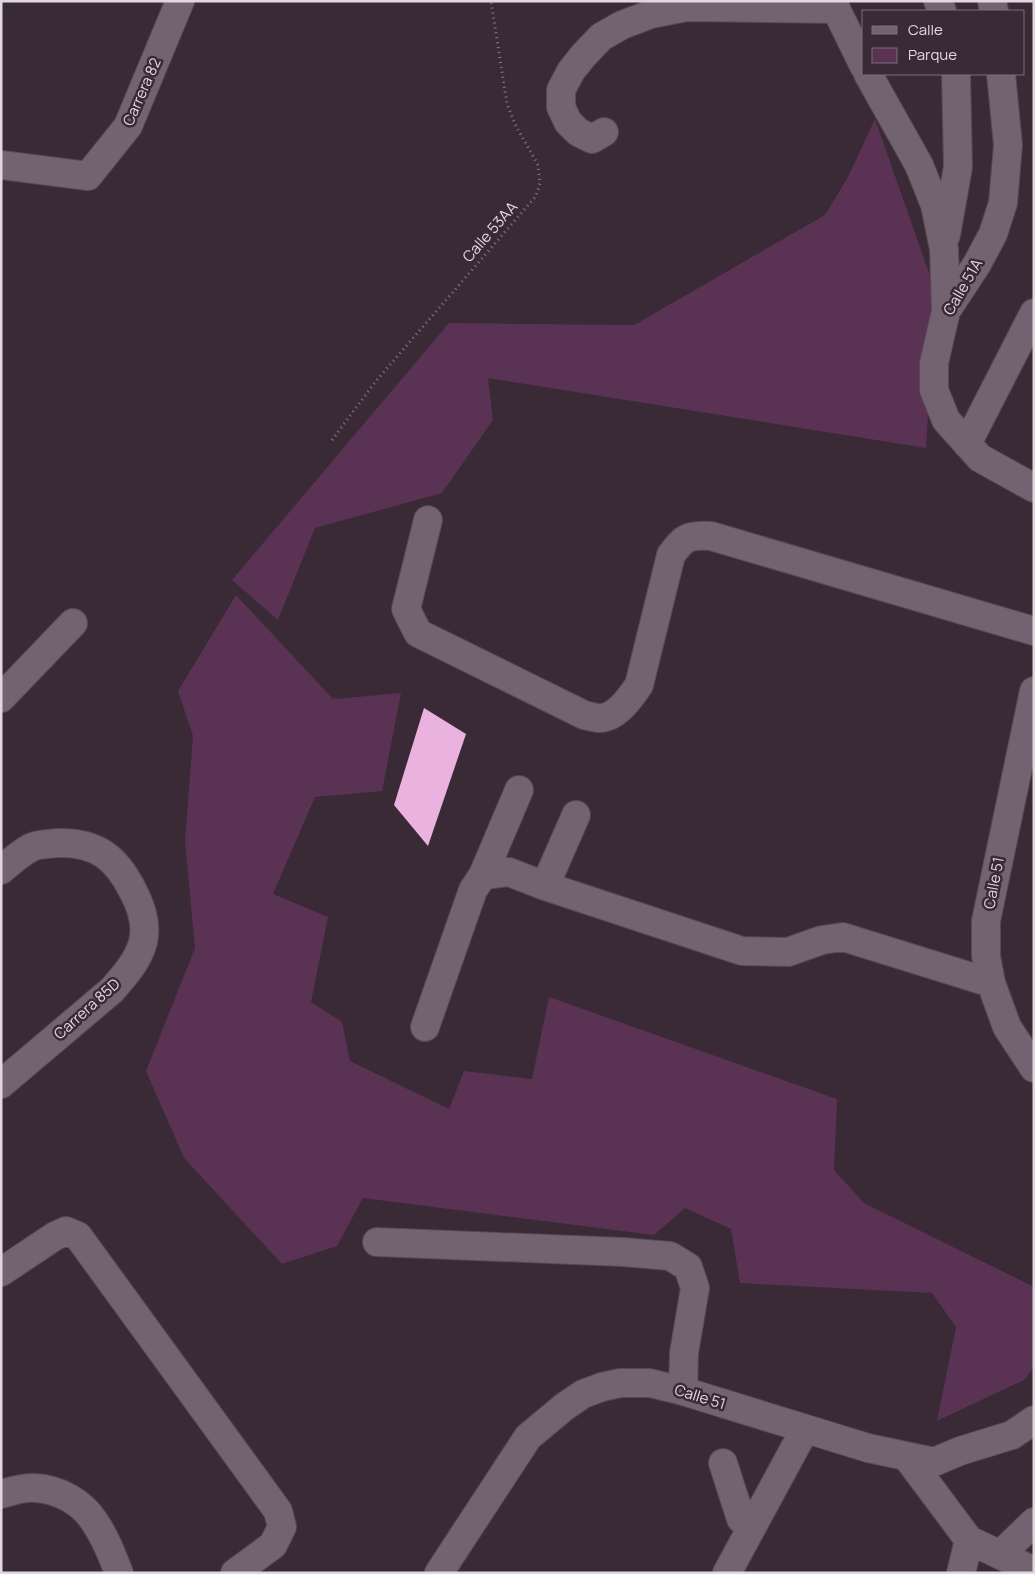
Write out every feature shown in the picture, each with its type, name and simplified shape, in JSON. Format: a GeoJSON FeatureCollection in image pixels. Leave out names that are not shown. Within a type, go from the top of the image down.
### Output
{"type":"FeatureCollection","features":[{"type":"Feature","properties":{"kind":"street","name":"Carrera 82"},"geometry":{"type":"LineString","coordinates":[[1,164],[88,176],[128,126],[180,1]]}},
{"type":"Feature","properties":{"kind":"street"},"geometry":{"type":"LineString","coordinates":[[604,132],[592,139],[578,132],[568,122],[561,107],[561,90],[571,71],[601,37],[622,25],[651,14],[687,7],[835,5],[862,62]]}},
{"type":"Feature","properties":{"kind":"street"},"geometry":{"type":"LineString","coordinates":[[869,75],[919,166],[935,205],[944,249],[946,311]]}},
{"type":"Feature","properties":{"kind":"street"},"geometry":{"type":"LineString","coordinates":[[944,249],[958,166],[956,75]]}},
{"type":"Feature","properties":{"kind":"street","name":"Calle 51A"},"geometry":{"type":"LineString","coordinates":[[1001,75],[1008,146],[1003,203],[993,234],[977,264],[946,311],[934,363],[934,390],[946,420],[980,458],[1034,488]]}},
{"type":"Feature","properties":{"kind":"street"},"geometry":{"type":"LineString","coordinates":[[967,444],[1034,313]]}},
{"type":"Feature","properties":{"kind":"street"},"geometry":{"type":"LineString","coordinates":[[428,520],[406,609],[418,633],[584,715],[602,718],[615,712],[628,701],[639,685],[670,555],[680,543],[694,535],[711,536],[1034,630]]}},
{"type":"Feature","properties":{"kind":"street"},"geometry":{"type":"LineString","coordinates":[[1,698],[73,623]]}},
{"type":"Feature","properties":{"kind":"street","name":"Calle 51"},"geometry":{"type":"LineString","coordinates":[[1034,691],[1025,773],[986,921],[986,956],[991,983],[1007,1027],[1034,1068]]}},
{"type":"Feature","properties":{"kind":"street"},"geometry":{"type":"LineString","coordinates":[[425,1027],[473,890],[482,875],[519,790]]}},
{"type":"Feature","properties":{"kind":"street"},"geometry":{"type":"LineString","coordinates":[[545,886],[576,816]]}},
{"type":"Feature","properties":{"kind":"street","name":"Carrera 85D"},"geometry":{"type":"LineString","coordinates":[[1,870],[15,858],[33,847],[53,843],[86,845],[104,854],[120,870],[139,901],[144,920],[143,941],[138,955],[128,972],[112,990],[1,1084]]}},
{"type":"Feature","properties":{"kind":"street"},"geometry":{"type":"LineString","coordinates":[[482,875],[509,872],[545,886],[742,951],[788,952],[822,940],[843,937],[991,983]]}},
{"type":"Feature","properties":{"kind":"street"},"geometry":{"type":"LineString","coordinates":[[1,1272],[55,1236],[66,1231],[78,1236],[278,1511],[282,1527],[273,1545],[235,1573]]}},
{"type":"Feature","properties":{"kind":"street"},"geometry":{"type":"LineString","coordinates":[[377,1242],[623,1252],[670,1256],[688,1267],[695,1288],[684,1353],[683,1391]]}},
{"type":"Feature","properties":{"kind":"street","name":"Calle 51"},"geometry":{"type":"LineString","coordinates":[[439,1573],[528,1437],[584,1394],[602,1387],[620,1383],[650,1383],[683,1391],[868,1448],[934,1462],[960,1451],[1012,1435],[1034,1420]]}},
{"type":"Feature","properties":{"kind":"street"},"geometry":{"type":"LineString","coordinates":[[727,1573],[805,1429]]}},
{"type":"Feature","properties":{"kind":"street"},"geometry":{"type":"LineString","coordinates":[[907,1457],[969,1540],[1034,1571]]}},
{"type":"Feature","properties":{"kind":"street"},"geometry":{"type":"LineString","coordinates":[[723,1463],[741,1518],[751,1527]]}},
{"type":"Feature","properties":{"kind":"street"},"geometry":{"type":"LineString","coordinates":[[1,1494],[14,1490],[35,1488],[67,1496],[81,1506],[93,1519],[105,1540],[119,1573]]}},
{"type":"Feature","properties":{"kind":"street"},"geometry":{"type":"LineString","coordinates":[[1000,1555],[1034,1522]]}},
{"type":"Feature","properties":{"kind":"street"},"geometry":{"type":"LineString","coordinates":[[961,1573],[969,1540]]}},
{"type":"Feature","properties":{"kind":"path","name":"Calle 53AA"},"geometry":{"type":"LineString","coordinates":[[332,440],[376,381],[536,196],[540,183],[538,165],[515,124],[507,104],[491,1]]}},
{"type":"Feature","properties":{"kind":"green space"},"geometry":{"type":"Polygon","coordinates":[[[875,119],[935,290],[926,448],[488,378],[493,420],[442,493],[315,528],[278,620],[232,580],[449,323],[634,325],[825,215],[848,177],[875,119]]]}},
{"type":"Feature","properties":{"kind":"green space"},"geometry":{"type":"Polygon","coordinates":[[[236,595],[333,699],[401,693],[382,791],[315,797],[273,894],[328,917],[311,1002],[342,1022],[350,1061],[449,1109],[464,1071],[532,1079],[549,997],[837,1099],[834,1170],[864,1203],[1034,1287],[1034,1367],[1024,1380],[937,1421],[956,1327],[932,1293],[740,1283],[731,1229],[685,1208],[654,1235],[363,1198],[337,1246],[282,1264],[184,1158],[146,1071],[195,948],[185,841],[193,736],[178,691],[236,595]]]}},
{"type":"Feature","properties":{"kind":"building"},"geometry":{"type":"Polygon","coordinates":[[[424,708],[466,734],[428,846],[394,805],[424,708]]]}}]}
